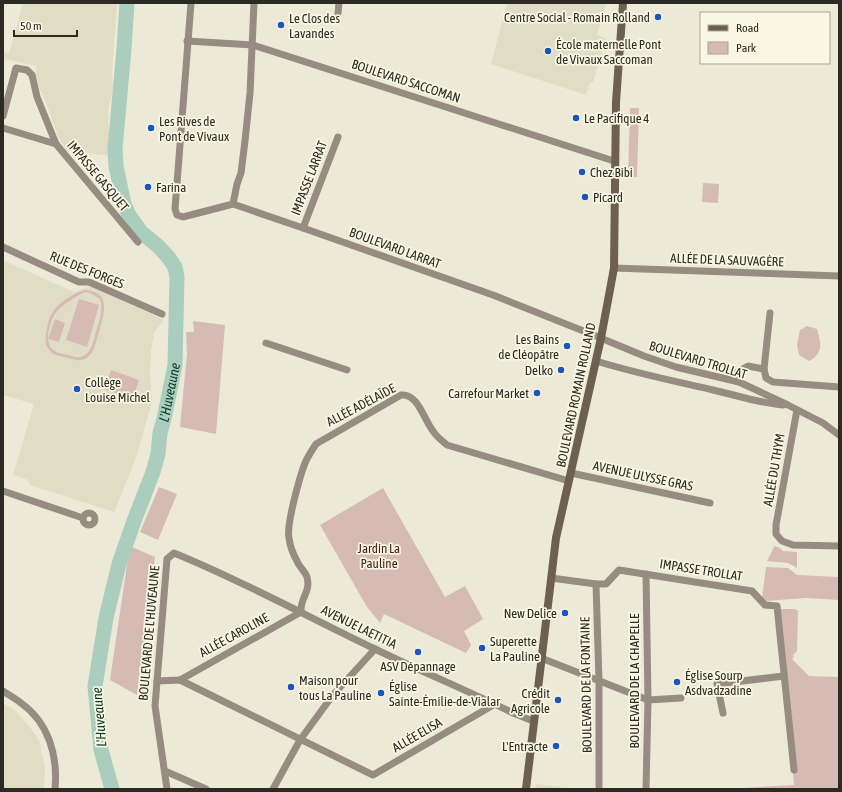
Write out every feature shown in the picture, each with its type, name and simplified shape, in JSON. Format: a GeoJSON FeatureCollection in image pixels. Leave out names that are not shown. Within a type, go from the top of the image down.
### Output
{"type":"FeatureCollection","features":[{"type":"Feature","properties":{"kind":"main road","name":"BOULEVARD ROMAIN ROLLAND"},"geometry":{"type":"LineString","coordinates":[[526,789],[556,538],[601,338],[614,268],[614,161],[617,83],[623,3]]}},
{"type":"Feature","properties":{"kind":"street"},"geometry":{"type":"LineString","coordinates":[[191,3],[175,209],[177,215],[183,217],[233,204],[241,173],[245,141],[250,93],[254,3]]}},
{"type":"Feature","properties":{"kind":"street"},"geometry":{"type":"LineString","coordinates":[[338,13],[339,3]]}},
{"type":"Feature","properties":{"kind":"street","name":"BOULEVARD SACCOMAN"},"geometry":{"type":"LineString","coordinates":[[187,41],[253,45],[614,161]]}},
{"type":"Feature","properties":{"kind":"street","name":"IMPASSE GASQUET"},"geometry":{"type":"LineString","coordinates":[[3,116],[16,68],[27,70],[32,75],[37,97],[56,144],[138,242]]}},
{"type":"Feature","properties":{"kind":"street"},"geometry":{"type":"LineString","coordinates":[[3,128],[56,144]]}},
{"type":"Feature","properties":{"kind":"street","name":"IMPASSE LARRAT"},"geometry":{"type":"LineString","coordinates":[[303,228],[338,138]]}},
{"type":"Feature","properties":{"kind":"street","name":"BOULEVARD LARRAT"},"geometry":{"type":"LineString","coordinates":[[233,204],[493,295],[601,338]]}},
{"type":"Feature","properties":{"kind":"street","name":"RUE DES FORGES"},"geometry":{"type":"LineString","coordinates":[[3,247],[78,282],[89,282],[162,314]]}},
{"type":"Feature","properties":{"kind":"street","name":"ALLÉE DE LA SAUVAGÈRE"},"geometry":{"type":"LineString","coordinates":[[614,268],[839,276]]}},
{"type":"Feature","properties":{"kind":"street"},"geometry":{"type":"LineString","coordinates":[[770,313],[764,369],[766,378],[773,382],[839,387]]}},
{"type":"Feature","properties":{"kind":"street","name":"BOULEVARD TROLLAT"},"geometry":{"type":"LineString","coordinates":[[601,338],[644,356],[676,367],[739,382],[823,423],[839,434]]}},
{"type":"Feature","properties":{"kind":"street"},"geometry":{"type":"LineString","coordinates":[[266,343],[347,370]]}},
{"type":"Feature","properties":{"kind":"street","name":"BOULEVARD TROLLAT"},"geometry":{"type":"LineString","coordinates":[[596,361],[663,379],[766,403],[788,405]]}},
{"type":"Feature","properties":{"kind":"street"},"geometry":{"type":"LineString","coordinates":[[728,379],[748,366],[764,369]]}},
{"type":"Feature","properties":{"kind":"street"},"geometry":{"type":"LineString","coordinates":[[739,382],[741,370]]}},
{"type":"Feature","properties":{"kind":"street","name":"ALLÉE ADÉLAÏDE"},"geometry":{"type":"LineString","coordinates":[[301,612],[300,604],[308,591],[307,577],[297,562],[292,550],[288,536],[288,528],[300,481],[310,452],[316,444],[401,395],[405,394],[415,400],[433,432],[447,445],[570,477]]}},
{"type":"Feature","properties":{"kind":"street","name":"ALLÉE DU THYM"},"geometry":{"type":"LineString","coordinates":[[797,410],[776,525],[776,534],[782,541],[793,545],[839,546]]}},
{"type":"Feature","properties":{"kind":"street","name":"AVENUE ULYSSE GRAS"},"geometry":{"type":"LineString","coordinates":[[570,477],[710,503]]}},
{"type":"Feature","properties":{"kind":"street"},"geometry":{"type":"LineString","coordinates":[[3,491],[83,518]]}},
{"type":"Feature","properties":{"kind":"street","name":"AVENUE LAETITIA"},"geometry":{"type":"LineString","coordinates":[[174,554],[196,562],[375,649],[533,721]]}},
{"type":"Feature","properties":{"kind":"street","name":"BOULEVARD DE L'HUVEAUNE"},"geometry":{"type":"LineString","coordinates":[[167,789],[155,706],[167,559],[174,554]]}},
{"type":"Feature","properties":{"kind":"street","name":"IMPASSE TROLLAT"},"geometry":{"type":"LineString","coordinates":[[596,584],[606,584],[619,570],[752,591],[765,605],[778,606],[794,770]]}},
{"type":"Feature","properties":{"kind":"street","name":"BOULEVARD DE LA CHAPELLE"},"geometry":{"type":"LineString","coordinates":[[646,574],[648,700],[646,789]]}},
{"type":"Feature","properties":{"kind":"street"},"geometry":{"type":"LineString","coordinates":[[551,578],[596,584]]}},
{"type":"Feature","properties":{"kind":"street","name":"BOULEVARD DE LA FONTAINE"},"geometry":{"type":"LineString","coordinates":[[596,584],[599,681],[599,786]]}},
{"type":"Feature","properties":{"kind":"street","name":"ALLÉE CAROLINE"},"geometry":{"type":"LineString","coordinates":[[157,681],[180,680],[301,612]]}},
{"type":"Feature","properties":{"kind":"street"},"geometry":{"type":"LineString","coordinates":[[274,789],[300,740],[333,695],[375,649]]}},
{"type":"Feature","properties":{"kind":"street"},"geometry":{"type":"LineString","coordinates":[[541,658],[648,700],[681,698]]}},
{"type":"Feature","properties":{"kind":"street"},"geometry":{"type":"LineString","coordinates":[[723,713],[717,684],[784,676]]}},
{"type":"Feature","properties":{"kind":"street","name":"ALLÉE CAROLINE"},"geometry":{"type":"LineString","coordinates":[[180,680],[373,775]]}},
{"type":"Feature","properties":{"kind":"street"},"geometry":{"type":"LineString","coordinates":[[3,692],[22,704],[31,712],[44,729],[54,752],[56,775],[55,789]]}},
{"type":"Feature","properties":{"kind":"street","name":"ALLÉE ELISA"},"geometry":{"type":"LineString","coordinates":[[373,775],[495,704]]}},
{"type":"Feature","properties":{"kind":"street"},"geometry":{"type":"LineString","coordinates":[[165,771],[206,789]]}},
{"type":"Feature","properties":{"kind":"shaded area"},"geometry":{"type":"Polygon","coordinates":[[[23,3],[117,3],[112,70],[113,89],[108,110],[110,156],[67,150],[60,141],[42,92],[40,91],[35,74],[37,66],[5,59],[3,68],[3,51],[9,54],[23,3]]]}},
{"type":"Feature","properties":{"kind":"shaded area","name":"École maternelle Pont de Vivaux Saccoman"},"geometry":{"type":"Polygon","coordinates":[[[507,3],[606,3],[597,35],[606,38],[593,83],[590,82],[586,95],[491,64],[507,3]]]}},
{"type":"Feature","properties":{"kind":"shaded area","name":"Collège Louise Michel"},"geometry":{"type":"Polygon","coordinates":[[[5,261],[74,292],[90,286],[164,320],[154,333],[151,350],[150,372],[152,402],[136,458],[114,512],[30,485],[28,480],[13,475],[34,404],[3,395],[3,267],[5,261]]]}},
{"type":"Feature","properties":{"kind":"shaded area"},"geometry":{"type":"Polygon","coordinates":[[[3,703],[16,711],[39,740],[45,767],[44,789],[3,789],[3,703]]]}},
{"type":"Feature","properties":{"kind":"shaded area"},"geometry":{"type":"Polygon","coordinates":[[[536,784],[568,788],[578,789],[535,789],[536,784]]]}},
{"type":"Feature","properties":{"kind":"green space"},"geometry":{"type":"Polygon","coordinates":[[[630,108],[639,108],[637,177],[628,177],[630,108]]]}},
{"type":"Feature","properties":{"kind":"green space"},"geometry":{"type":"Polygon","coordinates":[[[703,183],[719,184],[718,203],[702,202],[703,183]]]}},
{"type":"Feature","properties":{"kind":"green space"},"geometry":{"type":"Polygon","coordinates":[[[85,290],[94,292],[99,295],[103,299],[104,311],[92,352],[85,359],[78,360],[59,356],[53,353],[46,344],[46,332],[50,318],[56,308],[67,298],[85,290]],[[85,292],[74,298],[60,308],[54,315],[50,324],[48,336],[48,341],[52,349],[60,353],[78,357],[84,356],[90,350],[100,320],[101,303],[100,299],[90,293],[85,292]]]}},
{"type":"Feature","properties":{"kind":"green space"},"geometry":{"type":"Polygon","coordinates":[[[79,299],[99,305],[87,347],[66,340],[79,299]]]}},
{"type":"Feature","properties":{"kind":"green space"},"geometry":{"type":"Polygon","coordinates":[[[55,319],[65,323],[59,342],[48,339],[55,319]]]}},
{"type":"Feature","properties":{"kind":"green space"},"geometry":{"type":"Polygon","coordinates":[[[193,321],[225,325],[216,434],[180,427],[187,354],[186,332],[194,332],[193,321]]]}},
{"type":"Feature","properties":{"kind":"green space"},"geometry":{"type":"Polygon","coordinates":[[[807,326],[817,329],[820,339],[820,347],[817,355],[809,361],[799,355],[797,344],[800,330],[807,326]]]}},
{"type":"Feature","properties":{"kind":"green space"},"geometry":{"type":"Polygon","coordinates":[[[111,370],[139,380],[133,398],[105,390],[111,370]]]}},
{"type":"Feature","properties":{"kind":"green space"},"geometry":{"type":"Polygon","coordinates":[[[159,487],[177,494],[158,540],[140,532],[159,487]]]}},
{"type":"Feature","properties":{"kind":"green space","name":"Jardin La Pauline"},"geometry":{"type":"Polygon","coordinates":[[[383,488],[445,597],[465,586],[483,619],[464,631],[471,645],[466,653],[384,614],[380,623],[367,607],[320,525],[383,488]]]}},
{"type":"Feature","properties":{"kind":"green space"},"geometry":{"type":"Polygon","coordinates":[[[775,546],[783,551],[797,552],[797,568],[788,563],[767,561],[775,546]]]}},
{"type":"Feature","properties":{"kind":"green space"},"geometry":{"type":"Polygon","coordinates":[[[132,547],[155,557],[137,695],[110,680],[128,558],[132,547]]]}},
{"type":"Feature","properties":{"kind":"green space"},"geometry":{"type":"Polygon","coordinates":[[[766,567],[788,568],[797,575],[839,577],[839,600],[806,598],[765,601],[762,598],[766,567]]]}},
{"type":"Feature","properties":{"kind":"green space"},"geometry":{"type":"Polygon","coordinates":[[[780,609],[795,609],[798,611],[797,651],[793,655],[794,657],[792,659],[809,676],[839,677],[839,789],[725,789],[794,785],[793,773],[797,772],[780,609]]]}},
{"type":"Feature","properties":{"kind":"waterway","name":"L'Huveaune"},"geometry":{"type":"LineString","coordinates":[[112,789],[101,750],[95,686],[106,618],[119,564],[153,472],[158,454],[160,433],[175,365],[177,277],[175,267],[169,258],[158,246],[141,232],[129,215],[124,204],[116,166],[115,149],[127,3]]}},
{"type":"Feature","properties":{"kind":"place","name":"Centre Social - Romain Rolland"},"geometry":{"type":"Point","coordinates":[658,17]}},
{"type":"Feature","properties":{"kind":"place","name":"Le Clos des Lavandes"},"geometry":{"type":"Point","coordinates":[281,25]}},
{"type":"Feature","properties":{"kind":"place","name":"École maternelle Pont de Vivaux Saccoman"},"geometry":{"type":"Point","coordinates":[548,51]}},
{"type":"Feature","properties":{"kind":"place","name":"Le Pacifique 4"},"geometry":{"type":"Point","coordinates":[576,118]}},
{"type":"Feature","properties":{"kind":"place","name":"Les Rives de Pont de Vivaux"},"geometry":{"type":"Point","coordinates":[151,128]}},
{"type":"Feature","properties":{"kind":"place","name":"Chez Bibi"},"geometry":{"type":"Point","coordinates":[582,172]}},
{"type":"Feature","properties":{"kind":"place","name":"Farina"},"geometry":{"type":"Point","coordinates":[148,187]}},
{"type":"Feature","properties":{"kind":"place","name":"Picard"},"geometry":{"type":"Point","coordinates":[585,197]}},
{"type":"Feature","properties":{"kind":"place","name":"Les Bains de Cléopâtre"},"geometry":{"type":"Point","coordinates":[567,346]}},
{"type":"Feature","properties":{"kind":"place","name":"Delko"},"geometry":{"type":"Point","coordinates":[561,370]}},
{"type":"Feature","properties":{"kind":"place","name":"Collège Louise Michel"},"geometry":{"type":"Point","coordinates":[77,389]}},
{"type":"Feature","properties":{"kind":"place","name":"Carrefour Market"},"geometry":{"type":"Point","coordinates":[537,393]}},
{"type":"Feature","properties":{"kind":"place","name":"New Delice"},"geometry":{"type":"Point","coordinates":[565,613]}},
{"type":"Feature","properties":{"kind":"place","name":"Superette La Pauline"},"geometry":{"type":"Point","coordinates":[482,648]}},
{"type":"Feature","properties":{"kind":"place","name":"ASV Dépannage"},"geometry":{"type":"Point","coordinates":[418,652]}},
{"type":"Feature","properties":{"kind":"place","name":"Église Sourp Asdvadzadine"},"geometry":{"type":"Point","coordinates":[677,682]}},
{"type":"Feature","properties":{"kind":"place","name":"Maison pour tous La Pauline"},"geometry":{"type":"Point","coordinates":[291,687]}},
{"type":"Feature","properties":{"kind":"place","name":"Église Sainte-Émilie-de-Vialar"},"geometry":{"type":"Point","coordinates":[381,693]}},
{"type":"Feature","properties":{"kind":"place","name":"Crédit Agricole"},"geometry":{"type":"Point","coordinates":[558,700]}},
{"type":"Feature","properties":{"kind":"place","name":"L'Entracte"},"geometry":{"type":"Point","coordinates":[556,746]}}]}
